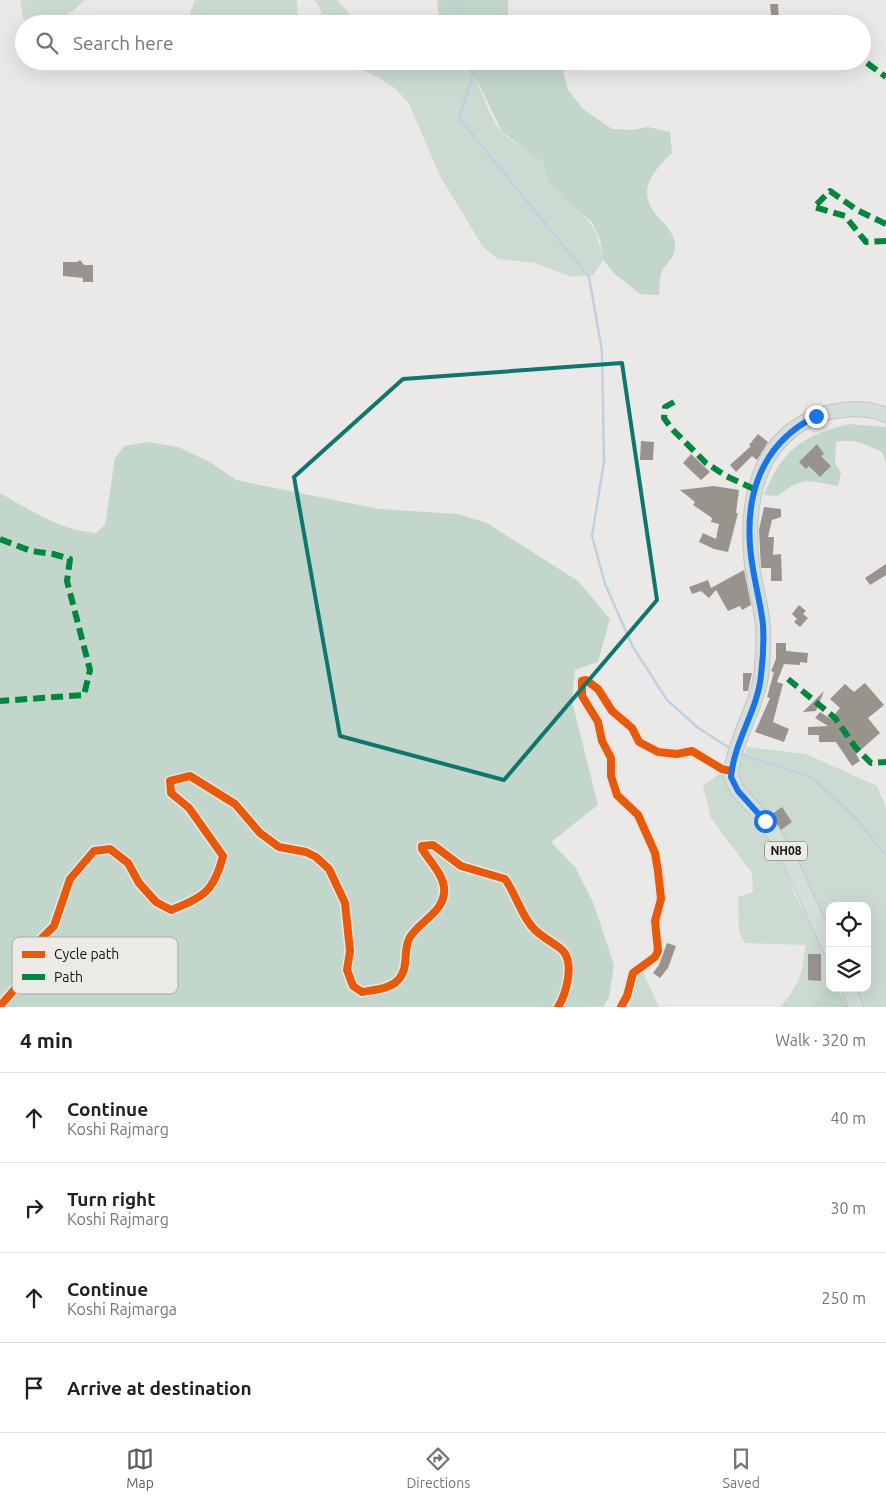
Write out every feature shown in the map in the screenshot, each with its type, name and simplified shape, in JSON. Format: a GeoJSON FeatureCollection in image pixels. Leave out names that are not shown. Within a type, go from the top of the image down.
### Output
{"type":"FeatureCollection","features":[{"type":"Feature","properties":{"kind":"main road"},"geometry":{"type":"LineString","coordinates":[[733,766],[761,678],[763,627],[752,567],[749,526],[754,489],[764,463],[786,436],[801,424],[816,416],[848,410],[886,415]]}},
{"type":"Feature","properties":{"kind":"main road","name":"NH08"},"geometry":{"type":"LineString","coordinates":[[733,766],[731,777],[738,791],[765,821],[788,854],[829,947]]}},
{"type":"Feature","properties":{"kind":"main road"},"geometry":{"type":"LineString","coordinates":[[850,992],[856,1007]]}},
{"type":"Feature","properties":{"kind":"street"},"geometry":{"type":"LineString","coordinates":[[621,1007],[627,996],[633,973],[655,957],[658,951],[655,921],[661,899],[658,871],[655,853],[638,815],[617,795],[611,776],[611,758],[602,740],[598,722],[582,696],[582,681],[586,680],[598,689],[612,711],[632,728],[639,742],[658,752],[677,754],[692,751],[722,769],[733,766]]}},
{"type":"Feature","properties":{"kind":"street"},"geometry":{"type":"LineString","coordinates":[[43,937],[54,926],[70,879],[94,851],[110,849],[128,863],[138,883],[156,902],[171,910],[200,898],[218,877],[223,856],[189,808],[171,793],[170,781],[190,776],[235,804],[260,833],[279,847],[306,852],[329,870],[345,903],[350,951],[347,970],[353,986],[362,992],[380,989],[397,982],[406,964],[409,940],[419,925],[441,904],[445,891],[442,880],[422,849],[422,846],[433,845],[461,866],[505,880],[533,929],[564,950],[568,960],[568,972],[565,992],[558,1007]]}},
{"type":"Feature","properties":{"kind":"street"},"geometry":{"type":"LineString","coordinates":[[0,1006],[12,992]]}},
{"type":"Feature","properties":{"kind":"highlighted area"},"geometry":{"type":"Polygon","coordinates":[[[622,363],[657,600],[504,780],[340,736],[294,477],[403,379],[622,363]]]}},
{"type":"Feature","properties":{"kind":"shaded area"},"geometry":{"type":"Polygon","coordinates":[[[20,0],[85,0],[66,15],[23,15],[20,0]]]}},
{"type":"Feature","properties":{"kind":"shaded area"},"geometry":{"type":"Polygon","coordinates":[[[195,0],[297,0],[298,15],[189,15],[195,0]]]}},
{"type":"Feature","properties":{"kind":"shaded area"},"geometry":{"type":"Polygon","coordinates":[[[314,0],[337,0],[350,15],[322,15],[319,6],[314,0]]]}},
{"type":"Feature","properties":{"kind":"shaded area"},"geometry":{"type":"Polygon","coordinates":[[[361,70],[465,70],[473,77],[489,112],[501,131],[541,160],[545,165],[551,184],[560,195],[584,216],[595,231],[600,243],[603,260],[593,275],[572,277],[535,263],[498,259],[483,247],[440,176],[409,104],[396,89],[380,78],[361,70]]]}},
{"type":"Feature","properties":{"kind":"shaded area"},"geometry":{"type":"Polygon","coordinates":[[[747,747],[806,754],[877,786],[886,807],[886,1007],[863,1007],[856,992],[871,992],[871,902],[826,902],[826,924],[734,774],[735,765],[742,760],[747,747]]]}},
{"type":"Feature","properties":{"kind":"shaded area"},"geometry":{"type":"Polygon","coordinates":[[[728,767],[734,793],[748,815],[779,851],[795,895],[826,953],[826,988],[811,1007],[780,1007],[799,979],[805,945],[745,943],[739,932],[738,897],[753,892],[752,873],[711,818],[703,786],[728,767]]]}},
{"type":"Feature","properties":{"kind":"shaded area"},"geometry":{"type":"Polygon","coordinates":[[[642,970],[659,1007],[625,1007],[633,977],[642,970]]]}},
{"type":"Feature","properties":{"kind":"green space"},"geometry":{"type":"Polygon","coordinates":[[[437,0],[508,0],[508,15],[439,15],[437,0]]]}},
{"type":"Feature","properties":{"kind":"green space"},"geometry":{"type":"Polygon","coordinates":[[[467,70],[563,70],[568,90],[583,109],[612,129],[631,130],[648,127],[670,132],[672,153],[652,176],[647,191],[652,209],[669,230],[675,244],[673,256],[661,274],[659,295],[640,294],[615,274],[603,260],[600,240],[592,222],[562,198],[549,182],[543,162],[502,132],[479,84],[467,70]]]}},
{"type":"Feature","properties":{"kind":"green space"},"geometry":{"type":"Polygon","coordinates":[[[850,424],[886,427],[886,462],[882,452],[865,444],[854,441],[836,442],[835,463],[841,473],[838,486],[806,481],[786,489],[777,496],[764,495],[779,466],[796,446],[820,433],[850,424]]]}},
{"type":"Feature","properties":{"kind":"green space"},"geometry":{"type":"Polygon","coordinates":[[[148,442],[178,447],[210,462],[236,480],[379,509],[458,514],[487,523],[578,581],[610,619],[598,662],[575,670],[572,701],[598,805],[551,842],[575,867],[593,902],[614,965],[609,997],[603,1007],[0,1007],[0,493],[58,524],[96,533],[105,525],[115,458],[124,446],[148,442]]]}},
{"type":"Feature","properties":{"kind":"green space"},"geometry":{"type":"Polygon","coordinates":[[[826,988],[826,992],[839,992],[848,1007],[811,1007],[826,988]]]}},
{"type":"Feature","properties":{"kind":"building"},"geometry":{"type":"Polygon","coordinates":[[[770,4],[778,4],[779,15],[771,15],[770,4]]]}},
{"type":"Feature","properties":{"kind":"building"},"geometry":{"type":"Polygon","coordinates":[[[80,260],[84,265],[93,265],[93,282],[83,282],[83,278],[63,276],[63,262],[77,262],[80,260]]]}},
{"type":"Feature","properties":{"kind":"building"},"geometry":{"type":"Polygon","coordinates":[[[758,434],[768,442],[757,460],[752,456],[736,472],[730,465],[751,446],[749,445],[758,434]]]}},
{"type":"Feature","properties":{"kind":"building"},"geometry":{"type":"Polygon","coordinates":[[[641,441],[654,442],[653,460],[640,460],[641,441]]]}},
{"type":"Feature","properties":{"kind":"building"},"geometry":{"type":"Polygon","coordinates":[[[817,444],[824,454],[821,456],[831,466],[820,477],[809,466],[806,469],[799,462],[817,444]]]}},
{"type":"Feature","properties":{"kind":"building"},"geometry":{"type":"Polygon","coordinates":[[[691,454],[710,472],[701,480],[683,463],[691,454]]]}},
{"type":"Feature","properties":{"kind":"building"},"geometry":{"type":"Polygon","coordinates":[[[714,486],[739,490],[736,513],[738,513],[728,552],[714,549],[699,542],[703,533],[716,539],[719,524],[711,522],[712,518],[693,505],[695,502],[680,490],[714,486]]]}},
{"type":"Feature","properties":{"kind":"building"},"geometry":{"type":"Polygon","coordinates":[[[764,507],[781,509],[781,517],[772,520],[768,537],[774,537],[773,555],[781,554],[782,581],[771,581],[771,568],[761,568],[759,530],[764,507]]]}},
{"type":"Feature","properties":{"kind":"building"},"geometry":{"type":"Polygon","coordinates":[[[886,564],[886,575],[870,585],[865,578],[886,564]]]}},
{"type":"Feature","properties":{"kind":"building"},"geometry":{"type":"Polygon","coordinates":[[[744,570],[751,605],[742,610],[740,606],[728,611],[716,590],[709,598],[701,591],[692,594],[689,587],[708,580],[711,588],[744,570]]]}},
{"type":"Feature","properties":{"kind":"building"},"geometry":{"type":"Polygon","coordinates":[[[799,605],[806,611],[803,614],[808,618],[800,627],[794,622],[797,619],[792,614],[799,605]]]}},
{"type":"Feature","properties":{"kind":"building"},"geometry":{"type":"Polygon","coordinates":[[[776,643],[786,643],[786,651],[808,653],[807,663],[800,662],[800,665],[784,664],[777,682],[783,684],[773,722],[789,729],[784,742],[755,732],[770,698],[767,697],[774,672],[771,671],[776,659],[776,643]]]}},
{"type":"Feature","properties":{"kind":"building"},"geometry":{"type":"Polygon","coordinates":[[[743,673],[752,673],[748,691],[743,691],[743,673]]]}},
{"type":"Feature","properties":{"kind":"building"},"geometry":{"type":"Polygon","coordinates":[[[865,683],[884,705],[868,718],[880,733],[856,754],[860,761],[852,766],[836,742],[819,742],[819,735],[808,735],[808,727],[828,726],[815,718],[820,712],[831,719],[840,708],[830,699],[845,684],[854,692],[865,683]]]}},
{"type":"Feature","properties":{"kind":"building"},"geometry":{"type":"Polygon","coordinates":[[[824,691],[816,711],[803,712],[824,691]]]}},
{"type":"Feature","properties":{"kind":"building"},"geometry":{"type":"Polygon","coordinates":[[[782,807],[792,822],[781,830],[771,815],[782,807]]]}},
{"type":"Feature","properties":{"kind":"building"},"geometry":{"type":"Polygon","coordinates":[[[667,943],[676,946],[668,968],[660,978],[653,973],[659,965],[667,943]]]}},
{"type":"Feature","properties":{"kind":"building"},"geometry":{"type":"Polygon","coordinates":[[[808,954],[821,954],[821,981],[808,980],[808,954]]]}},
{"type":"Feature","properties":{"kind":"waterway"},"geometry":{"type":"LineString","coordinates":[[456,0],[456,10],[460,15]]}},
{"type":"Feature","properties":{"kind":"waterway"},"geometry":{"type":"LineString","coordinates":[[474,70],[459,118],[589,277],[602,351],[604,462],[592,536],[605,584],[633,647],[667,700],[697,727],[731,749]]}},
{"type":"Feature","properties":{"kind":"waterway"},"geometry":{"type":"LineString","coordinates":[[740,754],[811,777],[855,817],[886,856]]}},
{"type":"Feature","properties":{"kind":"marked path"},"geometry":{"type":"LineString","coordinates":[[871,66],[886,77]]}},
{"type":"Feature","properties":{"kind":"marked path"},"geometry":{"type":"LineString","coordinates":[[886,224],[857,210],[830,191],[814,207],[845,216],[866,242],[886,241]]}},
{"type":"Feature","properties":{"kind":"marked path"},"geometry":{"type":"LineString","coordinates":[[674,402],[665,407],[664,418],[672,429],[706,463],[726,476],[754,489]]}},
{"type":"Feature","properties":{"kind":"marked path"},"geometry":{"type":"LineString","coordinates":[[0,539],[31,551],[70,559],[67,581],[90,670],[84,695],[0,701]]}},
{"type":"Feature","properties":{"kind":"marked path"},"geometry":{"type":"LineString","coordinates":[[788,679],[835,718],[856,748],[871,763],[886,762]]}},
{"type":"Feature","properties":{"kind":"cycle path"},"geometry":{"type":"LineString","coordinates":[[621,1007],[627,996],[633,973],[655,957],[658,951],[655,921],[661,899],[658,871],[655,853],[638,815],[617,795],[611,776],[611,758],[602,741],[598,722],[582,696],[582,681],[586,680],[598,689],[612,711],[632,728],[639,742],[658,752],[677,754],[692,751],[722,769],[731,771]]}},
{"type":"Feature","properties":{"kind":"cycle path"},"geometry":{"type":"LineString","coordinates":[[43,937],[54,926],[70,879],[94,851],[110,849],[128,863],[139,883],[156,902],[171,910],[192,901],[206,891],[216,877],[223,856],[189,808],[171,793],[170,781],[190,776],[235,804],[260,833],[279,847],[306,852],[316,857],[329,869],[345,903],[350,951],[347,970],[353,986],[362,992],[377,990],[398,980],[404,970],[406,948],[410,937],[435,911],[442,900],[444,893],[443,881],[422,849],[422,846],[433,845],[461,866],[505,879],[529,924],[564,952],[569,972],[564,995],[558,1007]]}},
{"type":"Feature","properties":{"kind":"cycle path"},"geometry":{"type":"LineString","coordinates":[[0,1006],[12,992]]}},
{"type":"Feature","properties":{"kind":"route"},"geometry":{"type":"LineString","coordinates":[[765,821],[738,791],[731,777],[731,771],[743,731],[754,704],[761,678],[763,652],[763,627],[752,567],[749,526],[751,507],[754,489],[764,463],[776,446],[801,424],[816,416]]}}]}
